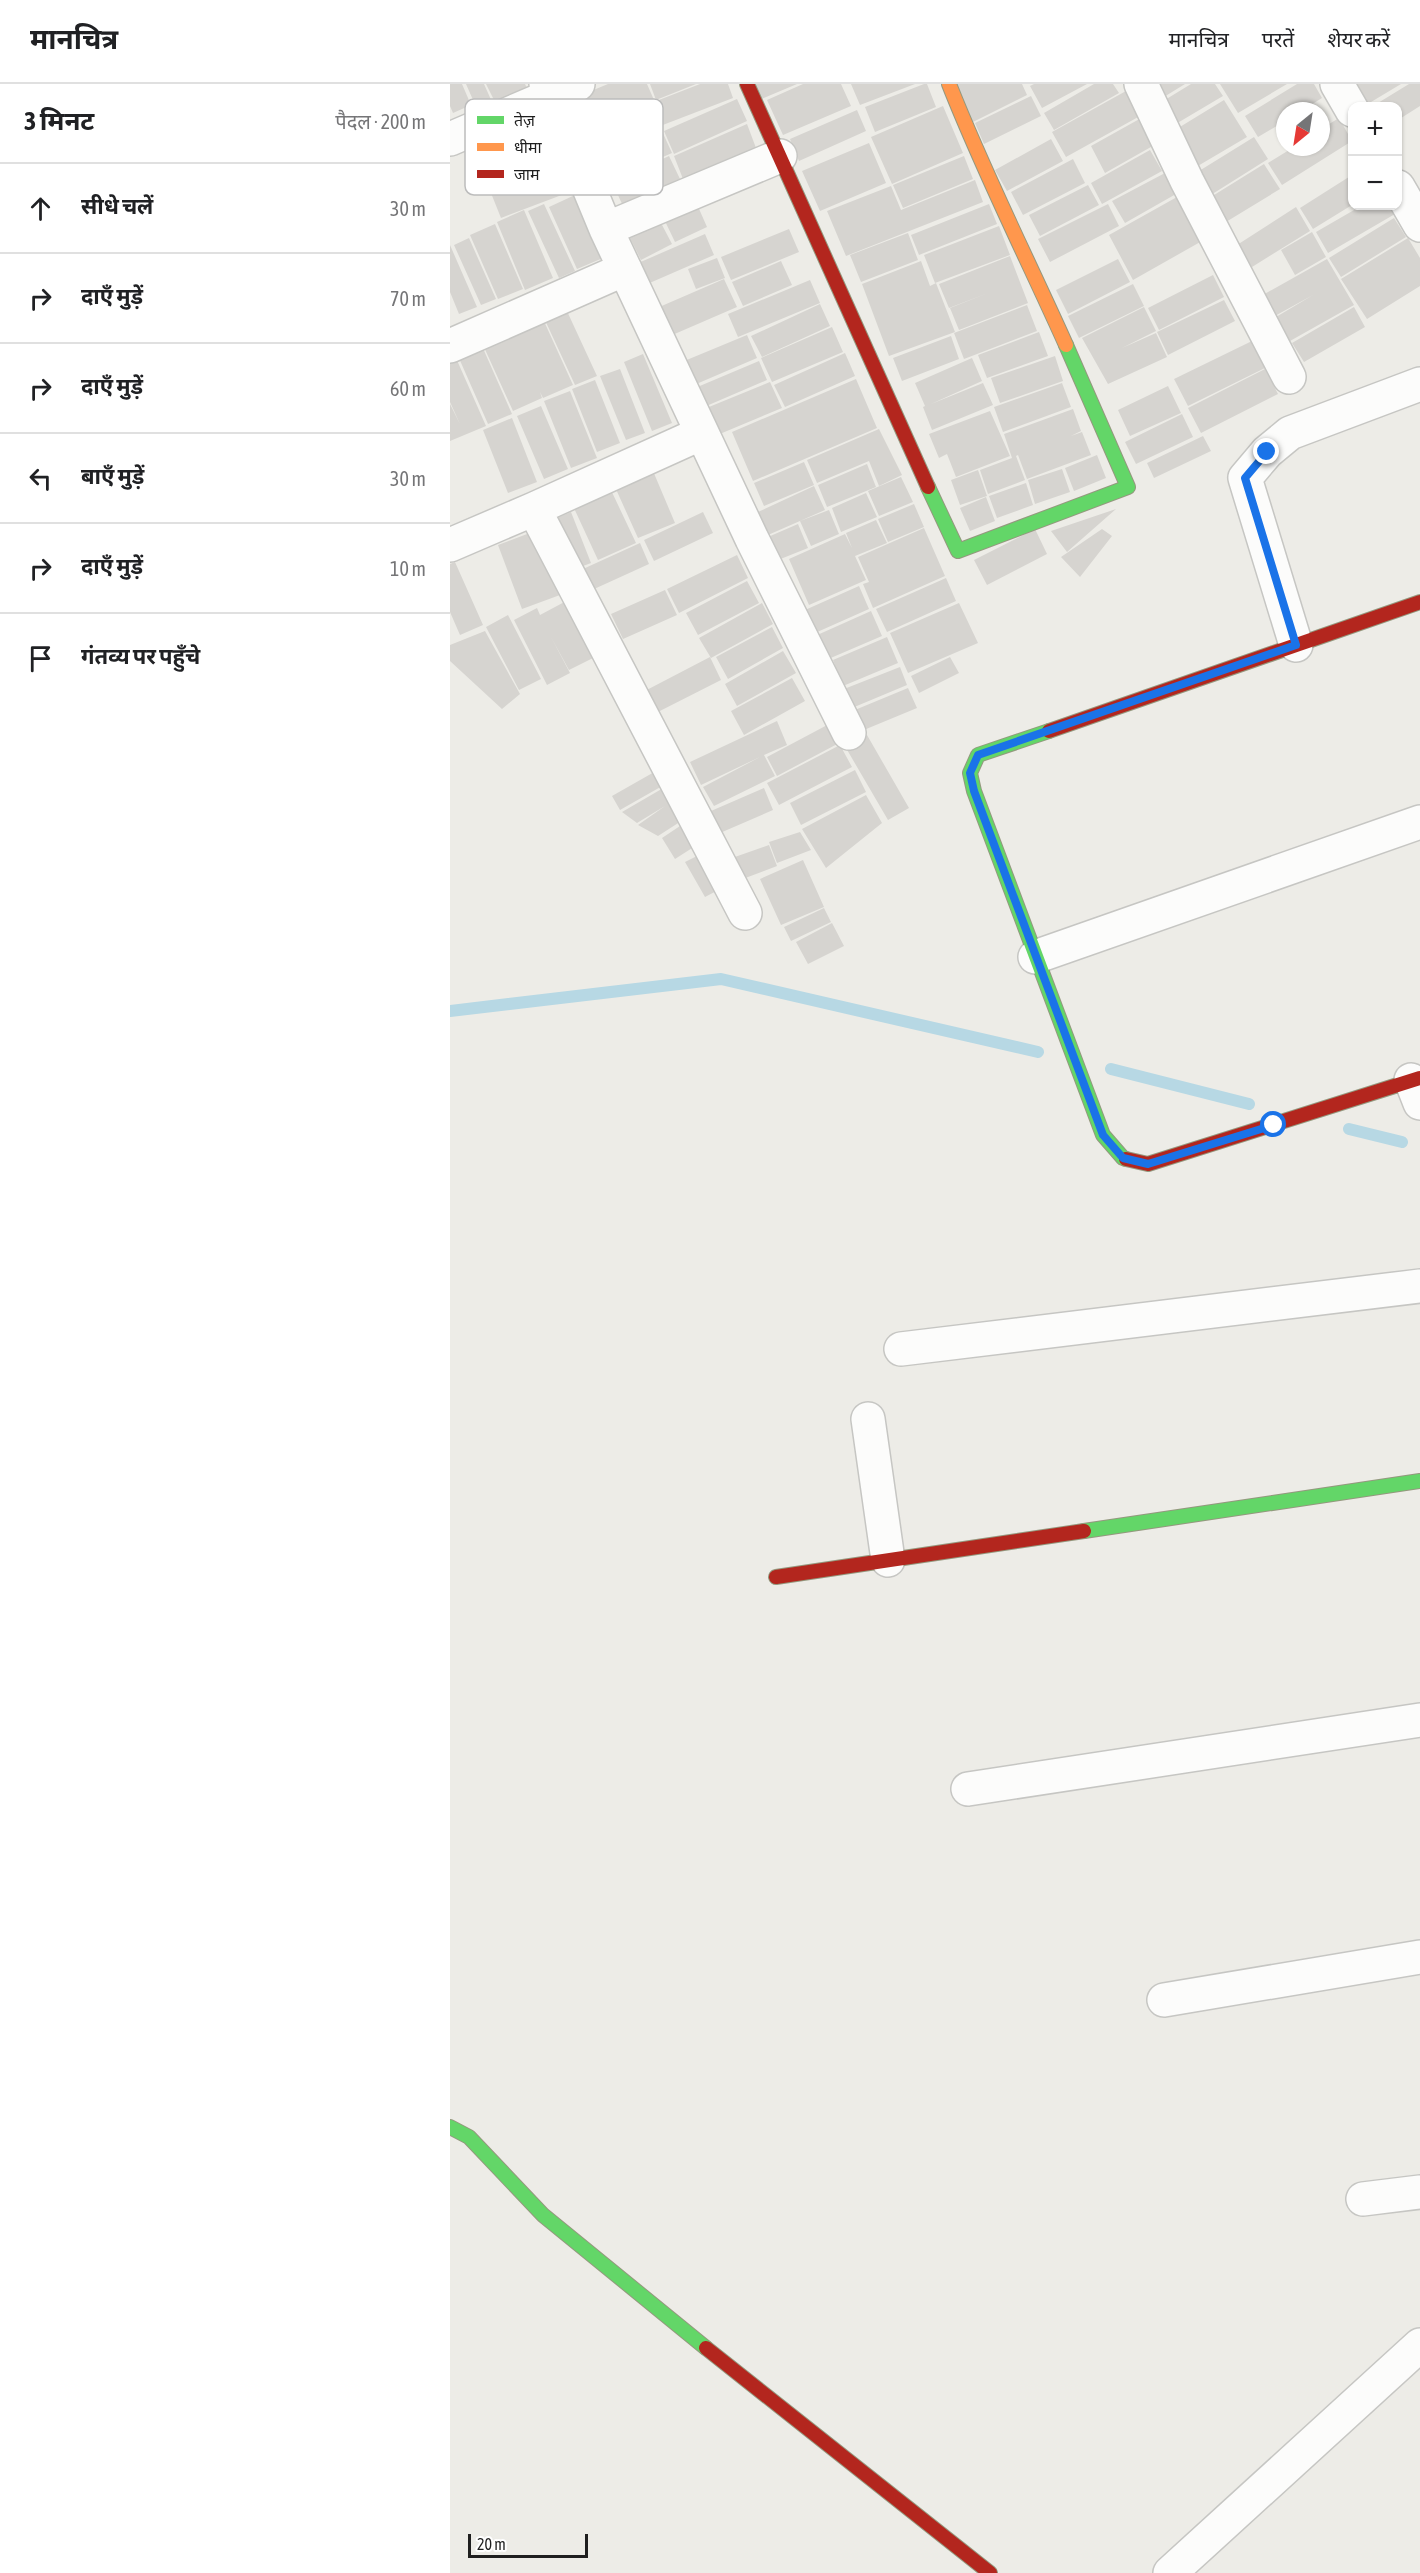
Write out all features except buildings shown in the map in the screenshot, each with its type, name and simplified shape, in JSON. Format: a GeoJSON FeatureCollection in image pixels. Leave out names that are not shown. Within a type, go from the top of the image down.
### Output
{"type":"FeatureCollection","features":[{"type":"Feature","properties":{"kind":"street"},"geometry":{"type":"LineString","coordinates":[[747,84],[871,363],[958,551],[1128,487],[1031,266],[976,153],[949,84]]}},
{"type":"Feature","properties":{"kind":"street"},"geometry":{"type":"LineString","coordinates":[[1141,84],[1187,181],[1288,377]]}},
{"type":"Feature","properties":{"kind":"street"},"geometry":{"type":"LineString","coordinates":[[1337,84],[1348,102]]}},
{"type":"Feature","properties":{"kind":"street"},"geometry":{"type":"LineString","coordinates":[[534,99],[558,88]]}},
{"type":"Feature","properties":{"kind":"street"},"geometry":{"type":"LineString","coordinates":[[450,138],[465,131]]}},
{"type":"Feature","properties":{"kind":"street"},"geometry":{"type":"LineString","coordinates":[[606,229],[780,156]]}},
{"type":"Feature","properties":{"kind":"street"},"geometry":{"type":"LineString","coordinates":[[1402,194],[1420,225]]}},
{"type":"Feature","properties":{"kind":"street"},"geometry":{"type":"LineString","coordinates":[[594,195],[606,229],[752,539],[849,733]]}},
{"type":"Feature","properties":{"kind":"street"},"geometry":{"type":"LineString","coordinates":[[450,346],[625,269]]}},
{"type":"Feature","properties":{"kind":"street"},"geometry":{"type":"LineString","coordinates":[[1296,645],[1245,478],[1267,452],[1290,433],[1420,384]]}},
{"type":"Feature","properties":{"kind":"street"},"geometry":{"type":"LineString","coordinates":[[450,545],[702,433]]}},
{"type":"Feature","properties":{"kind":"street"},"geometry":{"type":"LineString","coordinates":[[534,509],[745,913]]}},
{"type":"Feature","properties":{"kind":"street"},"geometry":{"type":"LineString","coordinates":[[1417,1087],[1148,1164],[1123,1158],[1103,1135],[974,791],[970,773],[978,755],[1420,602]]}},
{"type":"Feature","properties":{"kind":"street"},"geometry":{"type":"LineString","coordinates":[[1035,957],[1420,822]]}},
{"type":"Feature","properties":{"kind":"street"},"geometry":{"type":"LineString","coordinates":[[901,1349],[1420,1286]]}},
{"type":"Feature","properties":{"kind":"street"},"geometry":{"type":"LineString","coordinates":[[868,1419],[888,1560]]}},
{"type":"Feature","properties":{"kind":"street"},"geometry":{"type":"LineString","coordinates":[[776,1577],[1420,1481]]}},
{"type":"Feature","properties":{"kind":"street"},"geometry":{"type":"LineString","coordinates":[[968,1789],[1420,1720]]}},
{"type":"Feature","properties":{"kind":"street"},"geometry":{"type":"LineString","coordinates":[[1164,2000],[1420,1957]]}},
{"type":"Feature","properties":{"kind":"street"},"geometry":{"type":"LineString","coordinates":[[450,2127],[470,2137],[543,2215],[604,2267],[990,2573]]}},
{"type":"Feature","properties":{"kind":"street"},"geometry":{"type":"LineString","coordinates":[[1363,2199],[1420,2192]]}},
{"type":"Feature","properties":{"kind":"street"},"geometry":{"type":"LineString","coordinates":[[1170,2573],[1420,2345]]}},
{"type":"Feature","properties":{"kind":"waterway"},"geometry":{"type":"LineString","coordinates":[[450,1011],[721,979],[1038,1052]]}},
{"type":"Feature","properties":{"kind":"waterway"},"geometry":{"type":"LineString","coordinates":[[1111,1069],[1249,1104]]}},
{"type":"Feature","properties":{"kind":"waterway"},"geometry":{"type":"LineString","coordinates":[[1349,1129],[1402,1142]]}},
{"type":"Feature","properties":{"kind":"traffic: fast"},"geometry":{"type":"LineString","coordinates":[[928,487],[958,551],[1128,487],[1066,345]]}},
{"type":"Feature","properties":{"kind":"traffic: fast"},"geometry":{"type":"LineString","coordinates":[[1049,731],[978,755],[970,773],[974,791],[1103,1135],[1126,1159]]}},
{"type":"Feature","properties":{"kind":"traffic: fast"},"geometry":{"type":"LineString","coordinates":[[1084,1531],[1420,1481]]}},
{"type":"Feature","properties":{"kind":"traffic: fast"},"geometry":{"type":"LineString","coordinates":[[450,2127],[469,2137],[543,2215],[706,2348]]}},
{"type":"Feature","properties":{"kind":"traffic: slow"},"geometry":{"type":"LineString","coordinates":[[949,84],[991,183],[1066,345]]}},
{"type":"Feature","properties":{"kind":"traffic: jam"},"geometry":{"type":"LineString","coordinates":[[747,84],[928,487]]}},
{"type":"Feature","properties":{"kind":"traffic: jam"},"geometry":{"type":"LineString","coordinates":[[1049,731],[1420,602]]}},
{"type":"Feature","properties":{"kind":"traffic: jam"},"geometry":{"type":"LineString","coordinates":[[1126,1159],[1148,1164],[1420,1078]]}},
{"type":"Feature","properties":{"kind":"traffic: jam"},"geometry":{"type":"LineString","coordinates":[[776,1577],[1084,1531]]}},
{"type":"Feature","properties":{"kind":"traffic: jam"},"geometry":{"type":"LineString","coordinates":[[706,2348],[990,2573]]}},
{"type":"Feature","properties":{"kind":"route"},"geometry":{"type":"LineString","coordinates":[[1267,452],[1245,478],[1296,645],[978,755],[970,773],[974,791],[1103,1135],[1123,1158],[1148,1164],[1274,1125]]}}]}
